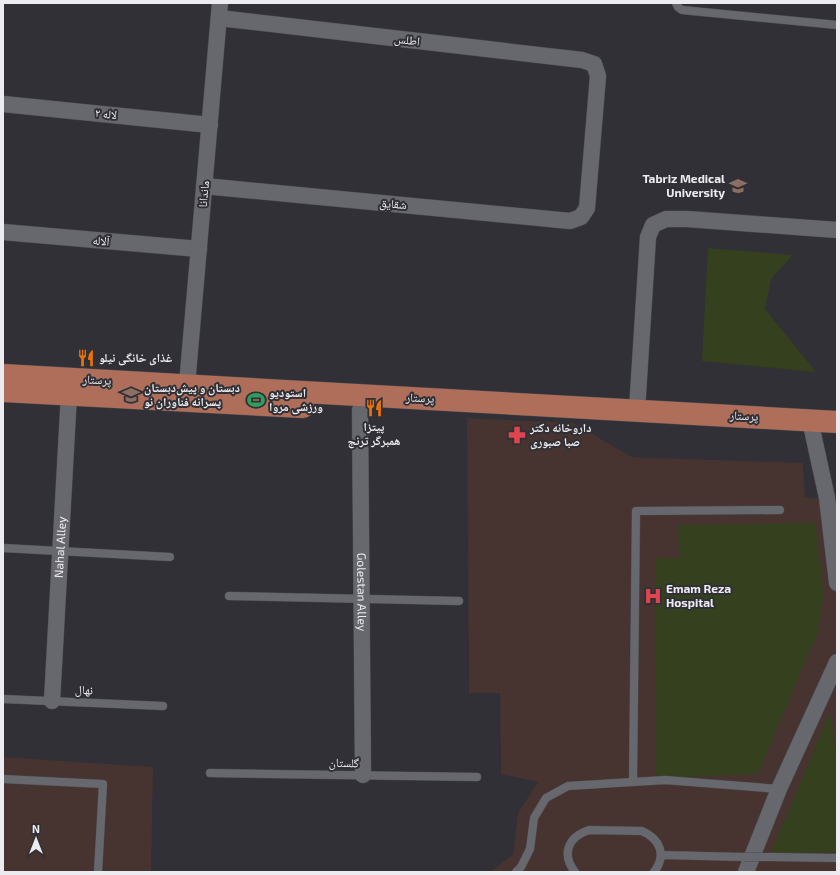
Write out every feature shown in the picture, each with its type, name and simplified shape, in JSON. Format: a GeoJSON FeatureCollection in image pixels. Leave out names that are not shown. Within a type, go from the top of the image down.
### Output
{"type":"FeatureCollection","features":[{"type":"Feature","properties":{"kind":"main road","name":"پرستار"},"geometry":{"type":"LineString","coordinates":[[3,375],[637,410],[811,427],[837,434]]}},
{"type":"Feature","properties":{"kind":"main road","name":"پرستار"},"geometry":{"type":"LineString","coordinates":[[3,391],[360,410],[811,427],[837,422]]}},
{"type":"Feature","properties":{"kind":"street","name":"اطلس"},"geometry":{"type":"LineString","coordinates":[[220,11],[582,60],[594,64],[598,76],[587,208],[582,217]]}},
{"type":"Feature","properties":{"kind":"street","name":"ماندانا"},"geometry":{"type":"LineString","coordinates":[[187,385],[220,11]]}},
{"type":"Feature","properties":{"kind":"street","name":"لاله ۲"},"geometry":{"type":"LineString","coordinates":[[3,104],[210,125]]}},
{"type":"Feature","properties":{"kind":"street","name":"شقایق"},"geometry":{"type":"LineString","coordinates":[[204,186],[570,221],[582,217]]}},
{"type":"Feature","properties":{"kind":"street"},"geometry":{"type":"LineString","coordinates":[[637,410],[648,237],[653,225],[666,219],[687,219],[837,230]]}},
{"type":"Feature","properties":{"kind":"street","name":"آلاله"},"geometry":{"type":"LineString","coordinates":[[3,232],[199,249]]}},
{"type":"Feature","properties":{"kind":"street","name":"Nahal Alley"},"geometry":{"type":"LineString","coordinates":[[52,701],[69,394]]}},
{"type":"Feature","properties":{"kind":"street","name":"Golestan Alley"},"geometry":{"type":"LineString","coordinates":[[360,410],[363,775]]}},
{"type":"Feature","properties":{"kind":"street"},"geometry":{"type":"LineString","coordinates":[[811,427],[827,498],[837,583]]}},
{"type":"Feature","properties":{"kind":"street"},"geometry":{"type":"LineString","coordinates":[[745,864],[837,662]]}},
{"type":"Feature","properties":{"kind":"lane"},"geometry":{"type":"LineString","coordinates":[[676,3],[682,10],[837,25]]}},
{"type":"Feature","properties":{"kind":"lane"},"geometry":{"type":"LineString","coordinates":[[633,782],[636,511],[780,510]]}},
{"type":"Feature","properties":{"kind":"lane"},"geometry":{"type":"LineString","coordinates":[[3,548],[170,557]]}},
{"type":"Feature","properties":{"kind":"lane"},"geometry":{"type":"LineString","coordinates":[[229,596],[459,602]]}},
{"type":"Feature","properties":{"kind":"lane","name":"نهال"},"geometry":{"type":"LineString","coordinates":[[3,699],[163,706]]}},
{"type":"Feature","properties":{"kind":"lane","name":"گلستان"},"geometry":{"type":"LineString","coordinates":[[210,773],[477,777]]}},
{"type":"Feature","properties":{"kind":"lane"},"geometry":{"type":"LineString","coordinates":[[3,779],[103,784],[98,872]]}},
{"type":"Feature","properties":{"kind":"lane"},"geometry":{"type":"LineString","coordinates":[[516,872],[521,867],[530,849],[534,818],[546,798],[568,786],[665,780],[779,789]]}},
{"type":"Feature","properties":{"kind":"lane"},"geometry":{"type":"LineString","coordinates":[[575,872],[570,866],[568,858],[570,843],[575,837],[589,830],[642,831],[650,834],[660,847],[661,855],[659,864],[654,872]]}},
{"type":"Feature","properties":{"kind":"lane"},"geometry":{"type":"LineString","coordinates":[[661,855],[745,864],[771,857],[837,858]]}},
{"type":"Feature","properties":{"kind":"shaded area","name":"Emam Reza Hospital"},"geometry":{"type":"Polygon","coordinates":[[[467,418],[573,423],[632,457],[803,463],[805,498],[837,498],[837,872],[490,872],[513,855],[518,813],[538,782],[501,774],[500,693],[469,693],[467,418]]]}},
{"type":"Feature","properties":{"kind":"shaded area"},"geometry":{"type":"Polygon","coordinates":[[[3,757],[153,767],[151,872],[3,872],[3,757]]]}},
{"type":"Feature","properties":{"kind":"green space"},"geometry":{"type":"Polygon","coordinates":[[[708,248],[793,255],[771,279],[765,309],[816,372],[702,361],[708,248]]]}},
{"type":"Feature","properties":{"kind":"green space"},"geometry":{"type":"Polygon","coordinates":[[[815,523],[824,594],[818,632],[758,774],[655,778],[656,558],[679,558],[678,525],[815,523]]]}},
{"type":"Feature","properties":{"kind":"green space"},"geometry":{"type":"Polygon","coordinates":[[[830,713],[837,760],[837,852],[770,854],[830,713]]]}},
{"type":"Feature","properties":{"kind":"place","name":"Tabriz Medical University"},"geometry":{"type":"Point","coordinates":[738,186]}},
{"type":"Feature","properties":{"kind":"place","name":"غذای خانگی نیلو"},"geometry":{"type":"Point","coordinates":[86,358]}},
{"type":"Feature","properties":{"kind":"place","name":"دبستان و پیش‌دبستان پسرانه فناوران نو"},"geometry":{"type":"Point","coordinates":[131,395]}},
{"type":"Feature","properties":{"kind":"place","name":"استودیو ورزشی مروا"},"geometry":{"type":"Point","coordinates":[256,400]}},
{"type":"Feature","properties":{"kind":"place","name":"پیتزا همبرگر ترنج"},"geometry":{"type":"Point","coordinates":[374,408]}},
{"type":"Feature","properties":{"kind":"place","name":"داروخانه دکتر صبا صبوری"},"geometry":{"type":"Point","coordinates":[517,435]}},
{"type":"Feature","properties":{"kind":"place","name":"Emam Reza Hospital"},"geometry":{"type":"Point","coordinates":[653,596]}}]}
